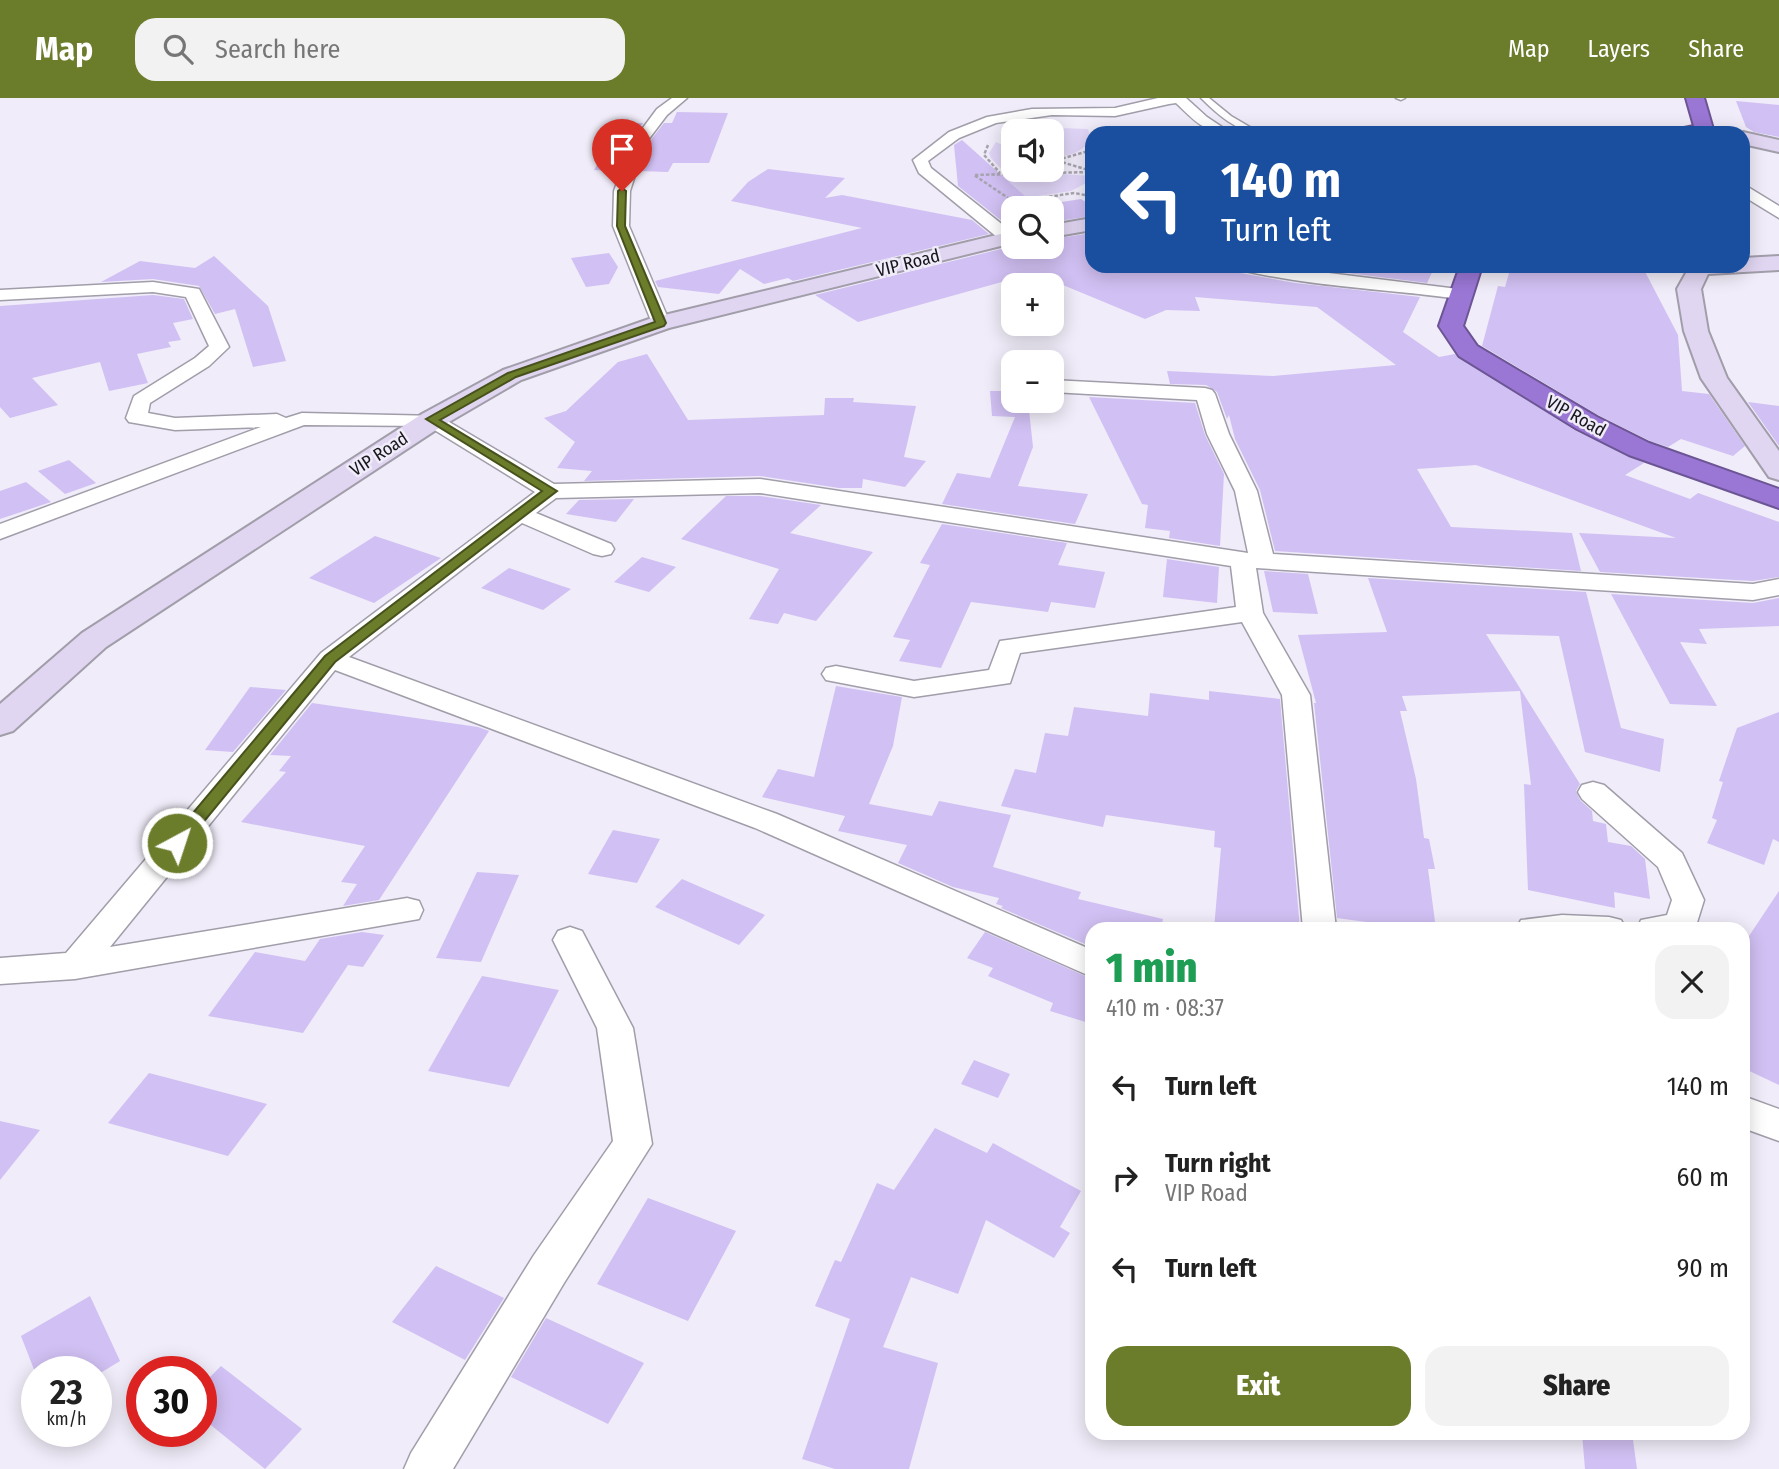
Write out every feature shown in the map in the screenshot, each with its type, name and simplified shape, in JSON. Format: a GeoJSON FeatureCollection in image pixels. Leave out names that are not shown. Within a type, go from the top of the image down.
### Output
{"type":"FeatureCollection","features":[{"type":"Feature","properties":{"kind":"highway"},"geometry":{"type":"LineString","coordinates":[[1695,98],[1695,107],[1703,126]]}},
{"type":"Feature","properties":{"kind":"highway","name":"VIP Road"},"geometry":{"type":"LineString","coordinates":[[1468,273],[1451,326],[1468,351],[1587,423],[1639,449],[1779,499]]}},
{"type":"Feature","properties":{"kind":"main road"},"geometry":{"type":"LineString","coordinates":[[1750,140],[1779,146]]}},
{"type":"Feature","properties":{"kind":"main road"},"geometry":{"type":"LineString","coordinates":[[1064,229],[1085,225]]}},
{"type":"Feature","properties":{"kind":"main road","name":"VIP Road"},"geometry":{"type":"LineString","coordinates":[[0,723],[94,640],[432,419],[512,375],[661,323],[1001,240]]}},
{"type":"Feature","properties":{"kind":"main road"},"geometry":{"type":"LineString","coordinates":[[1750,265],[1779,263]]}},
{"type":"Feature","properties":{"kind":"main road"},"geometry":{"type":"LineString","coordinates":[[1697,273],[1689,289],[1696,331],[1714,379],[1779,471]]}},
{"type":"Feature","properties":{"kind":"street"},"geometry":{"type":"LineString","coordinates":[[661,323],[621,226],[622,191],[638,144],[663,112],[680,98]]}},
{"type":"Feature","properties":{"kind":"street"},"geometry":{"type":"LineString","coordinates":[[1001,230],[924,170],[920,160],[937,144],[982,121],[1030,113],[1124,111],[1148,102],[1178,98],[1212,126]]}},
{"type":"Feature","properties":{"kind":"street"},"geometry":{"type":"LineString","coordinates":[[1750,193],[1779,212]]}},
{"type":"Feature","properties":{"kind":"street"},"geometry":{"type":"LineString","coordinates":[[1307,273],[1460,294]]}},
{"type":"Feature","properties":{"kind":"street"},"geometry":{"type":"LineString","coordinates":[[0,295],[153,287],[193,293],[219,346],[202,362],[141,400],[136,418],[175,424],[302,419],[432,419],[551,491],[760,486],[1252,560],[1753,592],[1779,587]]}},
{"type":"Feature","properties":{"kind":"street"},"geometry":{"type":"LineString","coordinates":[[1064,387],[1205,394],[1218,434],[1246,491],[1252,560],[1250,613],[1296,695],[1318,922]]}},
{"type":"Feature","properties":{"kind":"street"},"geometry":{"type":"LineString","coordinates":[[0,532],[302,419]]}},
{"type":"Feature","properties":{"kind":"street"},"geometry":{"type":"LineString","coordinates":[[75,966],[330,659],[551,491]]}},
{"type":"Feature","properties":{"kind":"street"},"geometry":{"type":"LineString","coordinates":[[520,514],[602,549]]}},
{"type":"Feature","properties":{"kind":"street"},"geometry":{"type":"LineString","coordinates":[[836,674],[914,689],[1000,677],[1009,647],[1250,613]]}},
{"type":"Feature","properties":{"kind":"street"},"geometry":{"type":"LineString","coordinates":[[330,659],[766,821],[1085,961]]}},
{"type":"Feature","properties":{"kind":"street"},"geometry":{"type":"LineString","coordinates":[[1593,792],[1671,861],[1688,900],[1681,922]]}},
{"type":"Feature","properties":{"kind":"street"},"geometry":{"type":"LineString","coordinates":[[0,971],[75,966],[407,910]]}},
{"type":"Feature","properties":{"kind":"street"},"geometry":{"type":"LineString","coordinates":[[427,1469],[549,1269],[633,1144],[615,1028],[570,940]]}},
{"type":"Feature","properties":{"kind":"street"},"geometry":{"type":"LineString","coordinates":[[1750,1115],[1779,1125]]}},
{"type":"Feature","properties":{"kind":"lane"},"geometry":{"type":"LineString","coordinates":[[1205,98],[1228,118],[1243,126]]}},
{"type":"Feature","properties":{"kind":"path"},"geometry":{"type":"LineString","coordinates":[[992,140],[984,155],[1000,173]]}},
{"type":"Feature","properties":{"kind":"path"},"geometry":{"type":"LineString","coordinates":[[1064,158],[1085,152]]}},
{"type":"Feature","properties":{"kind":"path"},"geometry":{"type":"LineString","coordinates":[[1064,162],[1085,169]]}},
{"type":"Feature","properties":{"kind":"path"},"geometry":{"type":"LineString","coordinates":[[1085,171],[975,175],[1014,202],[1074,193],[1085,195]]}},
{"type":"Feature","properties":{"kind":"shaded area"},"geometry":{"type":"Polygon","coordinates":[[[1064,128],[1085,129],[1085,146],[1064,156],[1064,128]]]}},
{"type":"Feature","properties":{"kind":"shaded area"},"geometry":{"type":"Polygon","coordinates":[[[996,142],[1001,144],[1001,169],[991,158],[989,153],[996,142]]]}},
{"type":"Feature","properties":{"kind":"shaded area"},"geometry":{"type":"Polygon","coordinates":[[[1064,174],[1085,176],[1085,184],[1071,191],[1037,196],[1013,196],[983,176],[1001,175],[1001,182],[1064,182],[1064,174]]]}},
{"type":"Feature","properties":{"kind":"building"},"geometry":{"type":"Polygon","coordinates":[[[1736,101],[1779,105],[1779,137],[1754,132],[1750,126],[1746,126],[1736,101]]]}},
{"type":"Feature","properties":{"kind":"building"},"geometry":{"type":"Polygon","coordinates":[[[677,112],[728,113],[709,163],[673,163],[668,172],[639,171],[647,145],[664,123],[672,123],[677,112]]]}},
{"type":"Feature","properties":{"kind":"building"},"geometry":{"type":"Polygon","coordinates":[[[643,123],[629,143],[619,171],[594,170],[621,124],[643,123]]]}},
{"type":"Feature","properties":{"kind":"building"},"geometry":{"type":"Polygon","coordinates":[[[962,140],[1001,175],[1001,182],[1009,182],[1025,196],[1001,196],[1001,220],[958,186],[954,145],[962,140]]]}},
{"type":"Feature","properties":{"kind":"building"},"geometry":{"type":"Polygon","coordinates":[[[768,169],[845,178],[825,198],[842,195],[972,220],[989,234],[793,281],[788,278],[764,284],[740,269],[719,294],[658,287],[655,281],[862,228],[731,201],[748,182],[768,169]]]}},
{"type":"Feature","properties":{"kind":"building"},"geometry":{"type":"Polygon","coordinates":[[[1081,199],[1085,202],[1085,217],[1064,220],[1064,202],[1081,199]]]}},
{"type":"Feature","properties":{"kind":"building"},"geometry":{"type":"Polygon","coordinates":[[[1085,234],[1085,273],[1240,273],[1295,283],[1420,297],[1403,332],[1439,357],[1455,354],[1576,431],[1644,463],[1625,475],[1690,499],[1698,493],[1779,522],[1779,577],[1753,581],[1600,572],[1579,533],[1676,538],[1476,465],[1417,469],[1451,527],[1572,533],[1581,571],[1275,551],[1260,490],[1235,439],[1229,415],[1227,419],[1217,392],[1206,385],[1170,384],[1167,371],[1273,376],[1396,365],[1317,307],[1195,297],[1200,311],[1166,310],[1145,319],[1064,285],[1064,273],[1001,273],[1001,282],[858,322],[815,295],[1001,249],[1001,259],[1064,259],[1064,237],[1085,234]]]}},
{"type":"Feature","properties":{"kind":"building"},"geometry":{"type":"Polygon","coordinates":[[[609,253],[618,267],[609,284],[586,287],[571,258],[609,253]]]}},
{"type":"Feature","properties":{"kind":"building"},"geometry":{"type":"Polygon","coordinates":[[[214,256],[268,306],[286,361],[253,367],[235,309],[215,314],[199,286],[153,279],[101,282],[140,261],[195,268],[214,256]]]}},
{"type":"Feature","properties":{"kind":"building"},"geometry":{"type":"Polygon","coordinates":[[[1348,273],[1432,273],[1427,283],[1348,273]]]}},
{"type":"Feature","properties":{"kind":"building"},"geometry":{"type":"Polygon","coordinates":[[[1509,273],[1646,273],[1678,335],[1682,391],[1709,394],[1745,446],[1733,456],[1681,439],[1668,447],[1650,441],[1598,415],[1482,346],[1498,286],[1505,287],[1509,273]]]}},
{"type":"Feature","properties":{"kind":"building"},"geometry":{"type":"Polygon","coordinates":[[[153,295],[184,299],[193,319],[173,323],[181,340],[168,342],[171,347],[137,354],[148,383],[109,391],[100,362],[32,378],[58,405],[10,418],[0,407],[0,306],[153,295]]]}},
{"type":"Feature","properties":{"kind":"building"},"geometry":{"type":"Polygon","coordinates":[[[647,354],[688,420],[824,415],[825,398],[854,398],[853,402],[916,406],[904,457],[926,461],[905,487],[863,479],[862,488],[839,488],[760,476],[584,481],[592,471],[557,468],[575,442],[544,418],[566,411],[618,362],[647,354]]]}},
{"type":"Feature","properties":{"kind":"building"},"geometry":{"type":"Polygon","coordinates":[[[990,391],[1001,391],[1001,413],[1029,413],[1033,447],[1018,486],[1088,494],[1075,524],[942,504],[957,473],[990,478],[1015,417],[992,416],[990,391]]]}},
{"type":"Feature","properties":{"kind":"building"},"geometry":{"type":"Polygon","coordinates":[[[1089,397],[1195,403],[1205,435],[1224,474],[1220,546],[1169,538],[1170,531],[1145,528],[1148,505],[1142,504],[1089,397]]]}},
{"type":"Feature","properties":{"kind":"building"},"geometry":{"type":"Polygon","coordinates":[[[1748,402],[1779,406],[1779,446],[1748,402]]]}},
{"type":"Feature","properties":{"kind":"building"},"geometry":{"type":"Polygon","coordinates":[[[69,460],[96,483],[65,494],[38,471],[69,460]]]}},
{"type":"Feature","properties":{"kind":"building"},"geometry":{"type":"Polygon","coordinates":[[[26,482],[51,502],[0,519],[0,491],[26,482]]]}},
{"type":"Feature","properties":{"kind":"building"},"geometry":{"type":"Polygon","coordinates":[[[726,496],[760,496],[821,505],[790,533],[873,552],[816,621],[784,613],[778,624],[749,619],[779,569],[681,539],[726,496]]]}},
{"type":"Feature","properties":{"kind":"building"},"geometry":{"type":"Polygon","coordinates":[[[634,499],[616,522],[566,514],[579,500],[634,499]]]}},
{"type":"Feature","properties":{"kind":"building"},"geometry":{"type":"Polygon","coordinates":[[[942,524],[1067,543],[1058,565],[1105,572],[1095,608],[1051,602],[1048,612],[971,602],[941,668],[899,661],[910,640],[893,637],[930,565],[920,563],[942,524]]]}},
{"type":"Feature","properties":{"kind":"building"},"geometry":{"type":"Polygon","coordinates":[[[375,536],[441,558],[374,603],[309,578],[375,536]]]}},
{"type":"Feature","properties":{"kind":"building"},"geometry":{"type":"Polygon","coordinates":[[[642,557],[676,567],[649,592],[614,582],[642,557]]]}},
{"type":"Feature","properties":{"kind":"building"},"geometry":{"type":"Polygon","coordinates":[[[1167,559],[1219,567],[1217,603],[1163,597],[1167,559]]]}},
{"type":"Feature","properties":{"kind":"building"},"geometry":{"type":"Polygon","coordinates":[[[509,568],[571,589],[543,610],[481,588],[509,568]]]}},
{"type":"Feature","properties":{"kind":"building"},"geometry":{"type":"Polygon","coordinates":[[[1264,571],[1308,574],[1318,614],[1273,612],[1264,571]]]}},
{"type":"Feature","properties":{"kind":"building"},"geometry":{"type":"Polygon","coordinates":[[[1368,578],[1586,592],[1621,728],[1664,739],[1660,772],[1585,752],[1559,636],[1486,634],[1580,784],[1576,791],[1580,800],[1592,811],[1593,821],[1606,824],[1608,842],[1631,846],[1645,859],[1650,899],[1614,892],[1615,908],[1528,890],[1524,784],[1531,785],[1520,691],[1402,696],[1407,711],[1400,711],[1416,779],[1424,838],[1429,839],[1435,869],[1428,869],[1435,922],[1366,922],[1337,918],[1316,703],[1298,635],[1387,632],[1368,578]]]}},
{"type":"Feature","properties":{"kind":"building"},"geometry":{"type":"Polygon","coordinates":[[[1611,594],[1753,603],[1779,598],[1779,626],[1699,629],[1707,644],[1680,642],[1717,706],[1670,704],[1611,594]]]}},
{"type":"Feature","properties":{"kind":"building"},"geometry":{"type":"Polygon","coordinates":[[[836,686],[902,697],[893,746],[869,804],[932,816],[939,801],[1011,815],[993,867],[1081,892],[1078,899],[1163,919],[1162,922],[1085,922],[1085,944],[1001,908],[1003,906],[996,904],[999,898],[953,887],[898,863],[907,845],[838,831],[845,816],[762,797],[778,769],[814,777],[836,686]]]}},
{"type":"Feature","properties":{"kind":"building"},"geometry":{"type":"Polygon","coordinates":[[[250,687],[286,690],[233,752],[205,750],[250,687]]]}},
{"type":"Feature","properties":{"kind":"building"},"geometry":{"type":"Polygon","coordinates":[[[1209,691],[1280,699],[1299,922],[1215,922],[1221,848],[1214,847],[1215,831],[1106,815],[1103,827],[1001,806],[1015,769],[1036,773],[1045,733],[1068,736],[1074,707],[1148,716],[1150,693],[1209,700],[1209,691]]]}},
{"type":"Feature","properties":{"kind":"building"},"geometry":{"type":"Polygon","coordinates":[[[312,703],[478,727],[489,731],[379,900],[343,906],[357,884],[341,882],[365,846],[241,822],[286,772],[279,771],[291,756],[270,755],[312,703]]]}},
{"type":"Feature","properties":{"kind":"building"},"geometry":{"type":"Polygon","coordinates":[[[1779,712],[1779,842],[1773,839],[1764,865],[1707,843],[1717,820],[1712,818],[1723,782],[1719,781],[1737,728],[1779,712]]]}},
{"type":"Feature","properties":{"kind":"building"},"geometry":{"type":"Polygon","coordinates":[[[613,830],[660,839],[637,883],[588,874],[613,830]]]}},
{"type":"Feature","properties":{"kind":"building"},"geometry":{"type":"Polygon","coordinates":[[[477,872],[519,875],[481,962],[436,958],[477,872]]]}},
{"type":"Feature","properties":{"kind":"building"},"geometry":{"type":"Polygon","coordinates":[[[682,879],[765,915],[739,945],[655,907],[682,879]]]}},
{"type":"Feature","properties":{"kind":"building"},"geometry":{"type":"Polygon","coordinates":[[[1779,891],[1779,1085],[1750,1071],[1750,934],[1779,891]]]}},
{"type":"Feature","properties":{"kind":"building"},"geometry":{"type":"Polygon","coordinates":[[[362,932],[384,935],[363,967],[348,965],[303,1033],[208,1016],[255,952],[305,961],[320,939],[362,932]]]}},
{"type":"Feature","properties":{"kind":"building"},"geometry":{"type":"Polygon","coordinates":[[[985,932],[1085,976],[1085,1022],[1050,1011],[1053,1003],[988,976],[993,968],[967,958],[985,932]]]}},
{"type":"Feature","properties":{"kind":"building"},"geometry":{"type":"Polygon","coordinates":[[[482,976],[559,990],[509,1087],[428,1071],[482,976]]]}},
{"type":"Feature","properties":{"kind":"building"},"geometry":{"type":"Polygon","coordinates":[[[974,1060],[1010,1074],[998,1098],[961,1084],[974,1060]]]}},
{"type":"Feature","properties":{"kind":"building"},"geometry":{"type":"Polygon","coordinates":[[[149,1073],[267,1104],[228,1156],[108,1123],[149,1073]]]}},
{"type":"Feature","properties":{"kind":"building"},"geometry":{"type":"Polygon","coordinates":[[[0,1121],[40,1130],[0,1180],[0,1121]]]}},
{"type":"Feature","properties":{"kind":"building"},"geometry":{"type":"Polygon","coordinates":[[[935,1128],[987,1153],[993,1143],[1081,1191],[1060,1227],[1070,1233],[1054,1258],[986,1220],[958,1294],[911,1277],[883,1347],[938,1363],[909,1469],[835,1469],[802,1459],[850,1319],[815,1306],[835,1260],[841,1262],[877,1183],[894,1190],[935,1128]]]}},
{"type":"Feature","properties":{"kind":"building"},"geometry":{"type":"Polygon","coordinates":[[[648,1198],[736,1231],[688,1321],[597,1284],[648,1198]]]}},
{"type":"Feature","properties":{"kind":"building"},"geometry":{"type":"Polygon","coordinates":[[[436,1266],[504,1298],[465,1360],[392,1322],[436,1266]]]}},
{"type":"Feature","properties":{"kind":"building"},"geometry":{"type":"Polygon","coordinates":[[[90,1296],[120,1361],[112,1366],[112,1356],[29,1356],[21,1336],[90,1296]]]}},
{"type":"Feature","properties":{"kind":"building"},"geometry":{"type":"Polygon","coordinates":[[[546,1318],[644,1363],[608,1424],[511,1377],[546,1318]]]}},
{"type":"Feature","properties":{"kind":"building"},"geometry":{"type":"Polygon","coordinates":[[[221,1366],[302,1429],[265,1469],[217,1430],[217,1370],[221,1366]]]}},
{"type":"Feature","properties":{"kind":"building"},"geometry":{"type":"Polygon","coordinates":[[[1583,1440],[1633,1440],[1637,1469],[1585,1469],[1583,1440]]]}},
{"type":"Feature","properties":{"kind":"route"},"geometry":{"type":"LineString","coordinates":[[177,843],[330,659],[551,491],[432,419],[512,375],[661,323],[621,226],[622,191]]}}]}
